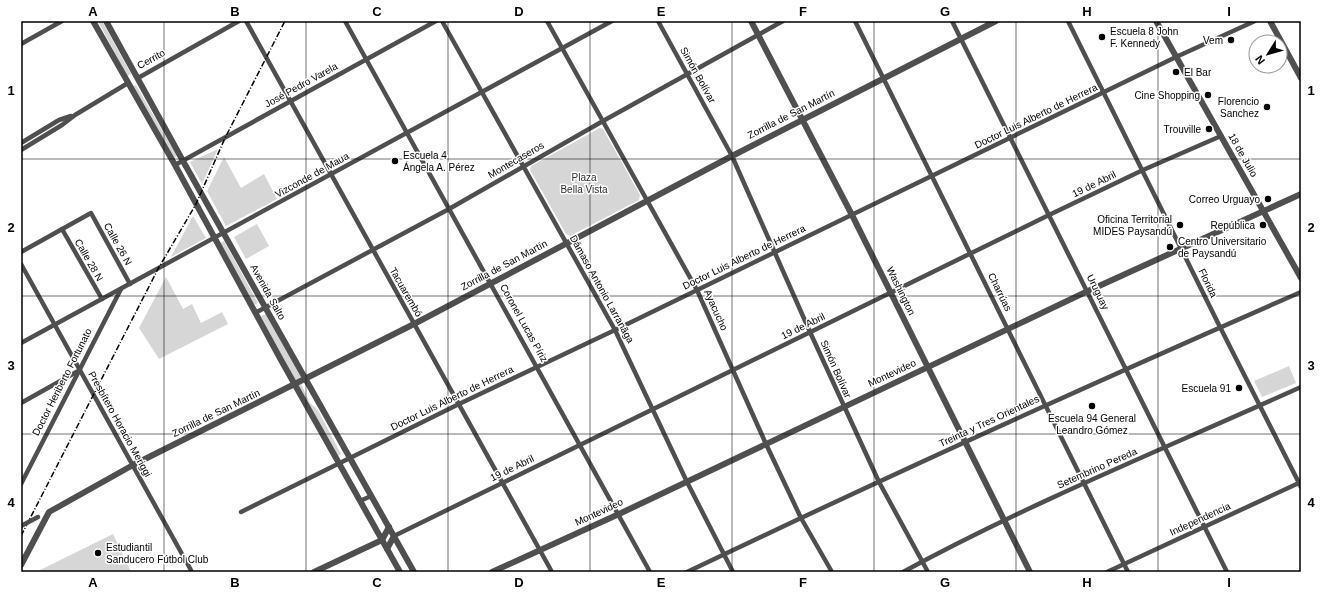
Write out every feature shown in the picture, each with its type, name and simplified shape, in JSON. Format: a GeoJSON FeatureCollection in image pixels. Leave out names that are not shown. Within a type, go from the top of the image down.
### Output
{"type":"FeatureCollection","features":[{"type":"Feature","properties":{"kind":"street"},"geometry":{"type":"LineString","coordinates":[[21,44],[62,21]]}},
{"type":"Feature","properties":{"kind":"street","name":"Avenida Salto"},"geometry":{"type":"LineString","coordinates":[[93,21],[175,165],[255,313],[400,572]]}},
{"type":"Feature","properties":{"kind":"street","name":"Avenida Salto"},"geometry":{"type":"LineString","coordinates":[[106,21],[414,572]]}},
{"type":"Feature","properties":{"kind":"street","name":"Cerrito"},"geometry":{"type":"LineString","coordinates":[[21,150],[128,83],[239,21]]}},
{"type":"Feature","properties":{"kind":"street","name":"Tacuarembó"},"geometry":{"type":"LineString","coordinates":[[246,21],[552,572]]}},
{"type":"Feature","properties":{"kind":"street","name":"Coronel Lucas Píriz"},"geometry":{"type":"LineString","coordinates":[[345,21],[581,444],[650,572]]}},
{"type":"Feature","properties":{"kind":"street","name":"José Pedro Varela"},"geometry":{"type":"LineString","coordinates":[[175,165],[436,21]]}},
{"type":"Feature","properties":{"kind":"street","name":"Dámaso Antonio Larranãga"},"geometry":{"type":"LineString","coordinates":[[442,21],[615,330],[687,482],[734,572]]}},
{"type":"Feature","properties":{"kind":"street","name":"Ayacucho"},"geometry":{"type":"LineString","coordinates":[[547,21],[697,290],[801,518],[832,572]]}},
{"type":"Feature","properties":{"kind":"street","name":"Vizconde de Maua"},"geometry":{"type":"LineString","coordinates":[[21,343],[612,21]]}},
{"type":"Feature","properties":{"kind":"street","name":"Simón Bolívar"},"geometry":{"type":"LineString","coordinates":[[658,21],[732,156],[810,332],[879,482],[928,572]]}},
{"type":"Feature","properties":{"kind":"street","name":"Washington"},"geometry":{"type":"LineString","coordinates":[[751,21],[852,215],[1030,572]]}},
{"type":"Feature","properties":{"kind":"street","name":"Montecaseros"},"geometry":{"type":"LineString","coordinates":[[255,313],[449,209],[783,21]]}},
{"type":"Feature","properties":{"kind":"street","name":"Charrúas"},"geometry":{"type":"LineString","coordinates":[[855,21],[1128,572]]}},
{"type":"Feature","properties":{"kind":"street","name":"Uruguay"},"geometry":{"type":"LineString","coordinates":[[952,21],[1088,291],[1226,572]]}},
{"type":"Feature","properties":{"kind":"street","name":"Zorrilla de San Martín"},"geometry":{"type":"LineString","coordinates":[[21,526],[133,465],[414,324],[491,284],[566,242],[883,77],[996,21]]}},
{"type":"Feature","properties":{"kind":"street","name":"Florida"},"geometry":{"type":"LineString","coordinates":[[1068,21],[1259,406],[1300,484]]}},
{"type":"Feature","properties":{"kind":"street","name":"18 de Julio"},"geometry":{"type":"LineString","coordinates":[[1156,21],[1301,278]]}},
{"type":"Feature","properties":{"kind":"street","name":"Doctor Luis Alberto de Herrera"},"geometry":{"type":"LineString","coordinates":[[241,512],[459,404],[615,330],[1177,57],[1255,21]]}},
{"type":"Feature","properties":{"kind":"street"},"geometry":{"type":"LineString","coordinates":[[1270,21],[1301,78]]}},
{"type":"Feature","properties":{"kind":"street","name":"Cerrito"},"geometry":{"type":"LineString","coordinates":[[21,143],[59,120],[75,115]]}},
{"type":"Feature","properties":{"kind":"street","name":"19 de Abril"},"geometry":{"type":"LineString","coordinates":[[394,536],[1143,170],[1221,136]]}},
{"type":"Feature","properties":{"kind":"street","name":"Montevideo"},"geometry":{"type":"LineString","coordinates":[[492,572],[687,482],[1088,291],[1301,194]]}},
{"type":"Feature","properties":{"kind":"street","name":"Calle 26 N"},"geometry":{"type":"LineString","coordinates":[[62,229],[91,213],[130,284]]}},
{"type":"Feature","properties":{"kind":"street"},"geometry":{"type":"LineString","coordinates":[[21,252],[62,229]]}},
{"type":"Feature","properties":{"kind":"street","name":"Calle 28 N"},"geometry":{"type":"LineString","coordinates":[[62,229],[102,300]]}},
{"type":"Feature","properties":{"kind":"street","name":"Presbítero Horacio Meriggi"},"geometry":{"type":"LineString","coordinates":[[21,264],[192,572]]}},
{"type":"Feature","properties":{"kind":"street","name":"Doctor Heriberto Fortunato"},"geometry":{"type":"LineString","coordinates":[[21,484],[121,289]]}},
{"type":"Feature","properties":{"kind":"street","name":"Treinta y Tres Orientales"},"geometry":{"type":"LineString","coordinates":[[687,572],[1046,405],[1301,292]]}},
{"type":"Feature","properties":{"kind":"street"},"geometry":{"type":"LineString","coordinates":[[21,403],[80,370]]}},
{"type":"Feature","properties":{"kind":"street","name":"Setembrino Pereda"},"geometry":{"type":"LineString","coordinates":[[903,572],[1084,483],[1301,387]]}},
{"type":"Feature","properties":{"kind":"street","name":"Independencia"},"geometry":{"type":"LineString","coordinates":[[1107,572],[1300,484]]}},
{"type":"Feature","properties":{"kind":"street"},"geometry":{"type":"LineString","coordinates":[[360,501],[371,496]]}},
{"type":"Feature","properties":{"kind":"street"},"geometry":{"type":"LineString","coordinates":[[21,565],[49,512]]}},
{"type":"Feature","properties":{"kind":"street"},"geometry":{"type":"LineString","coordinates":[[314,572],[382,540],[389,527]]}},
{"type":"Feature","properties":{"kind":"street"},"geometry":{"type":"LineString","coordinates":[[388,550],[394,536]]}},
{"type":"Feature","properties":{"kind":"green space"},"geometry":{"type":"Polygon","coordinates":[[[98,21],[102,21],[131,74],[127,76],[98,21]]]}},
{"type":"Feature","properties":{"kind":"green space"},"geometry":{"type":"Polygon","coordinates":[[[136,85],[177,156],[174,158],[133,87],[136,85]]]}},
{"type":"Feature","properties":{"kind":"green space","name":"Plaza Bella Vista"},"geometry":{"type":"Polygon","coordinates":[[[600,128],[603,129],[640,195],[639,200],[570,236],[566,234],[530,170],[531,166],[600,128]]]}},
{"type":"Feature","properties":{"kind":"green space"},"geometry":{"type":"Polygon","coordinates":[[[218,149],[202,184],[190,162],[218,149]]]}},
{"type":"Feature","properties":{"kind":"green space"},"geometry":{"type":"Polygon","coordinates":[[[224,157],[241,188],[264,174],[277,199],[226,226],[207,191],[224,157]]]}},
{"type":"Feature","properties":{"kind":"green space"},"geometry":{"type":"Polygon","coordinates":[[[193,216],[206,238],[171,257],[193,216]]]}},
{"type":"Feature","properties":{"kind":"green space"},"geometry":{"type":"Polygon","coordinates":[[[257,224],[269,246],[246,259],[234,237],[257,224]]]}},
{"type":"Feature","properties":{"kind":"green space"},"geometry":{"type":"Polygon","coordinates":[[[224,241],[258,303],[254,305],[220,243],[224,241]]]}},
{"type":"Feature","properties":{"kind":"green space"},"geometry":{"type":"Polygon","coordinates":[[[166,277],[183,309],[192,304],[201,323],[222,312],[228,324],[159,359],[139,328],[166,277]]]}},
{"type":"Feature","properties":{"kind":"green space"},"geometry":{"type":"Polygon","coordinates":[[[266,314],[301,377],[295,381],[261,316],[266,314]]]}},
{"type":"Feature","properties":{"kind":"green space"},"geometry":{"type":"Polygon","coordinates":[[[1289,366],[1296,383],[1262,397],[1254,381],[1289,366]]]}},
{"type":"Feature","properties":{"kind":"green space"},"geometry":{"type":"Polygon","coordinates":[[[301,384],[310,403],[318,410],[341,454],[338,456],[298,385],[301,384]]]}},
{"type":"Feature","properties":{"kind":"green space","name":"Estudiantil Sanducero Fútbol Club"},"geometry":{"type":"Polygon","coordinates":[[[113,534],[131,572],[36,572],[113,534]]]}},
{"type":"Feature","properties":{"kind":"railway"},"geometry":{"type":"LineString","coordinates":[[21,536],[158,269],[196,204],[225,138],[285,21]]}},
{"type":"Feature","properties":{"kind":"place","name":"Escuela 8 John F. Kennedy"},"geometry":{"type":"Point","coordinates":[1102,37]}},
{"type":"Feature","properties":{"kind":"place","name":"Vem"},"geometry":{"type":"Point","coordinates":[1231,40]}},
{"type":"Feature","properties":{"kind":"place","name":"El Bar"},"geometry":{"type":"Point","coordinates":[1176,72]}},
{"type":"Feature","properties":{"kind":"place","name":"Cine Shopping"},"geometry":{"type":"Point","coordinates":[1208,95]}},
{"type":"Feature","properties":{"kind":"place","name":"Florencio Sanchez"},"geometry":{"type":"Point","coordinates":[1267,107]}},
{"type":"Feature","properties":{"kind":"place","name":"Trouville"},"geometry":{"type":"Point","coordinates":[1209,129]}},
{"type":"Feature","properties":{"kind":"place","name":"Escuela 4 Ángela A. Pérez"},"geometry":{"type":"Point","coordinates":[395,161]}},
{"type":"Feature","properties":{"kind":"place","name":"Correo Urguayo"},"geometry":{"type":"Point","coordinates":[1268,199]}},
{"type":"Feature","properties":{"kind":"place","name":"Oficina Territorial MIDES Paysandú"},"geometry":{"type":"Point","coordinates":[1180,225]}},
{"type":"Feature","properties":{"kind":"place","name":"República"},"geometry":{"type":"Point","coordinates":[1263,225]}},
{"type":"Feature","properties":{"kind":"place","name":"Centro Universitario de Paysandú"},"geometry":{"type":"Point","coordinates":[1170,247]}},
{"type":"Feature","properties":{"kind":"place","name":"Escuela 91"},"geometry":{"type":"Point","coordinates":[1239,388]}},
{"type":"Feature","properties":{"kind":"place","name":"Escuela 94 General Leandro Gómez"},"geometry":{"type":"Point","coordinates":[1092,406]}},
{"type":"Feature","properties":{"kind":"place","name":"Estudiantil Sanducero Fútbol Club"},"geometry":{"type":"Point","coordinates":[98,553]}}]}
